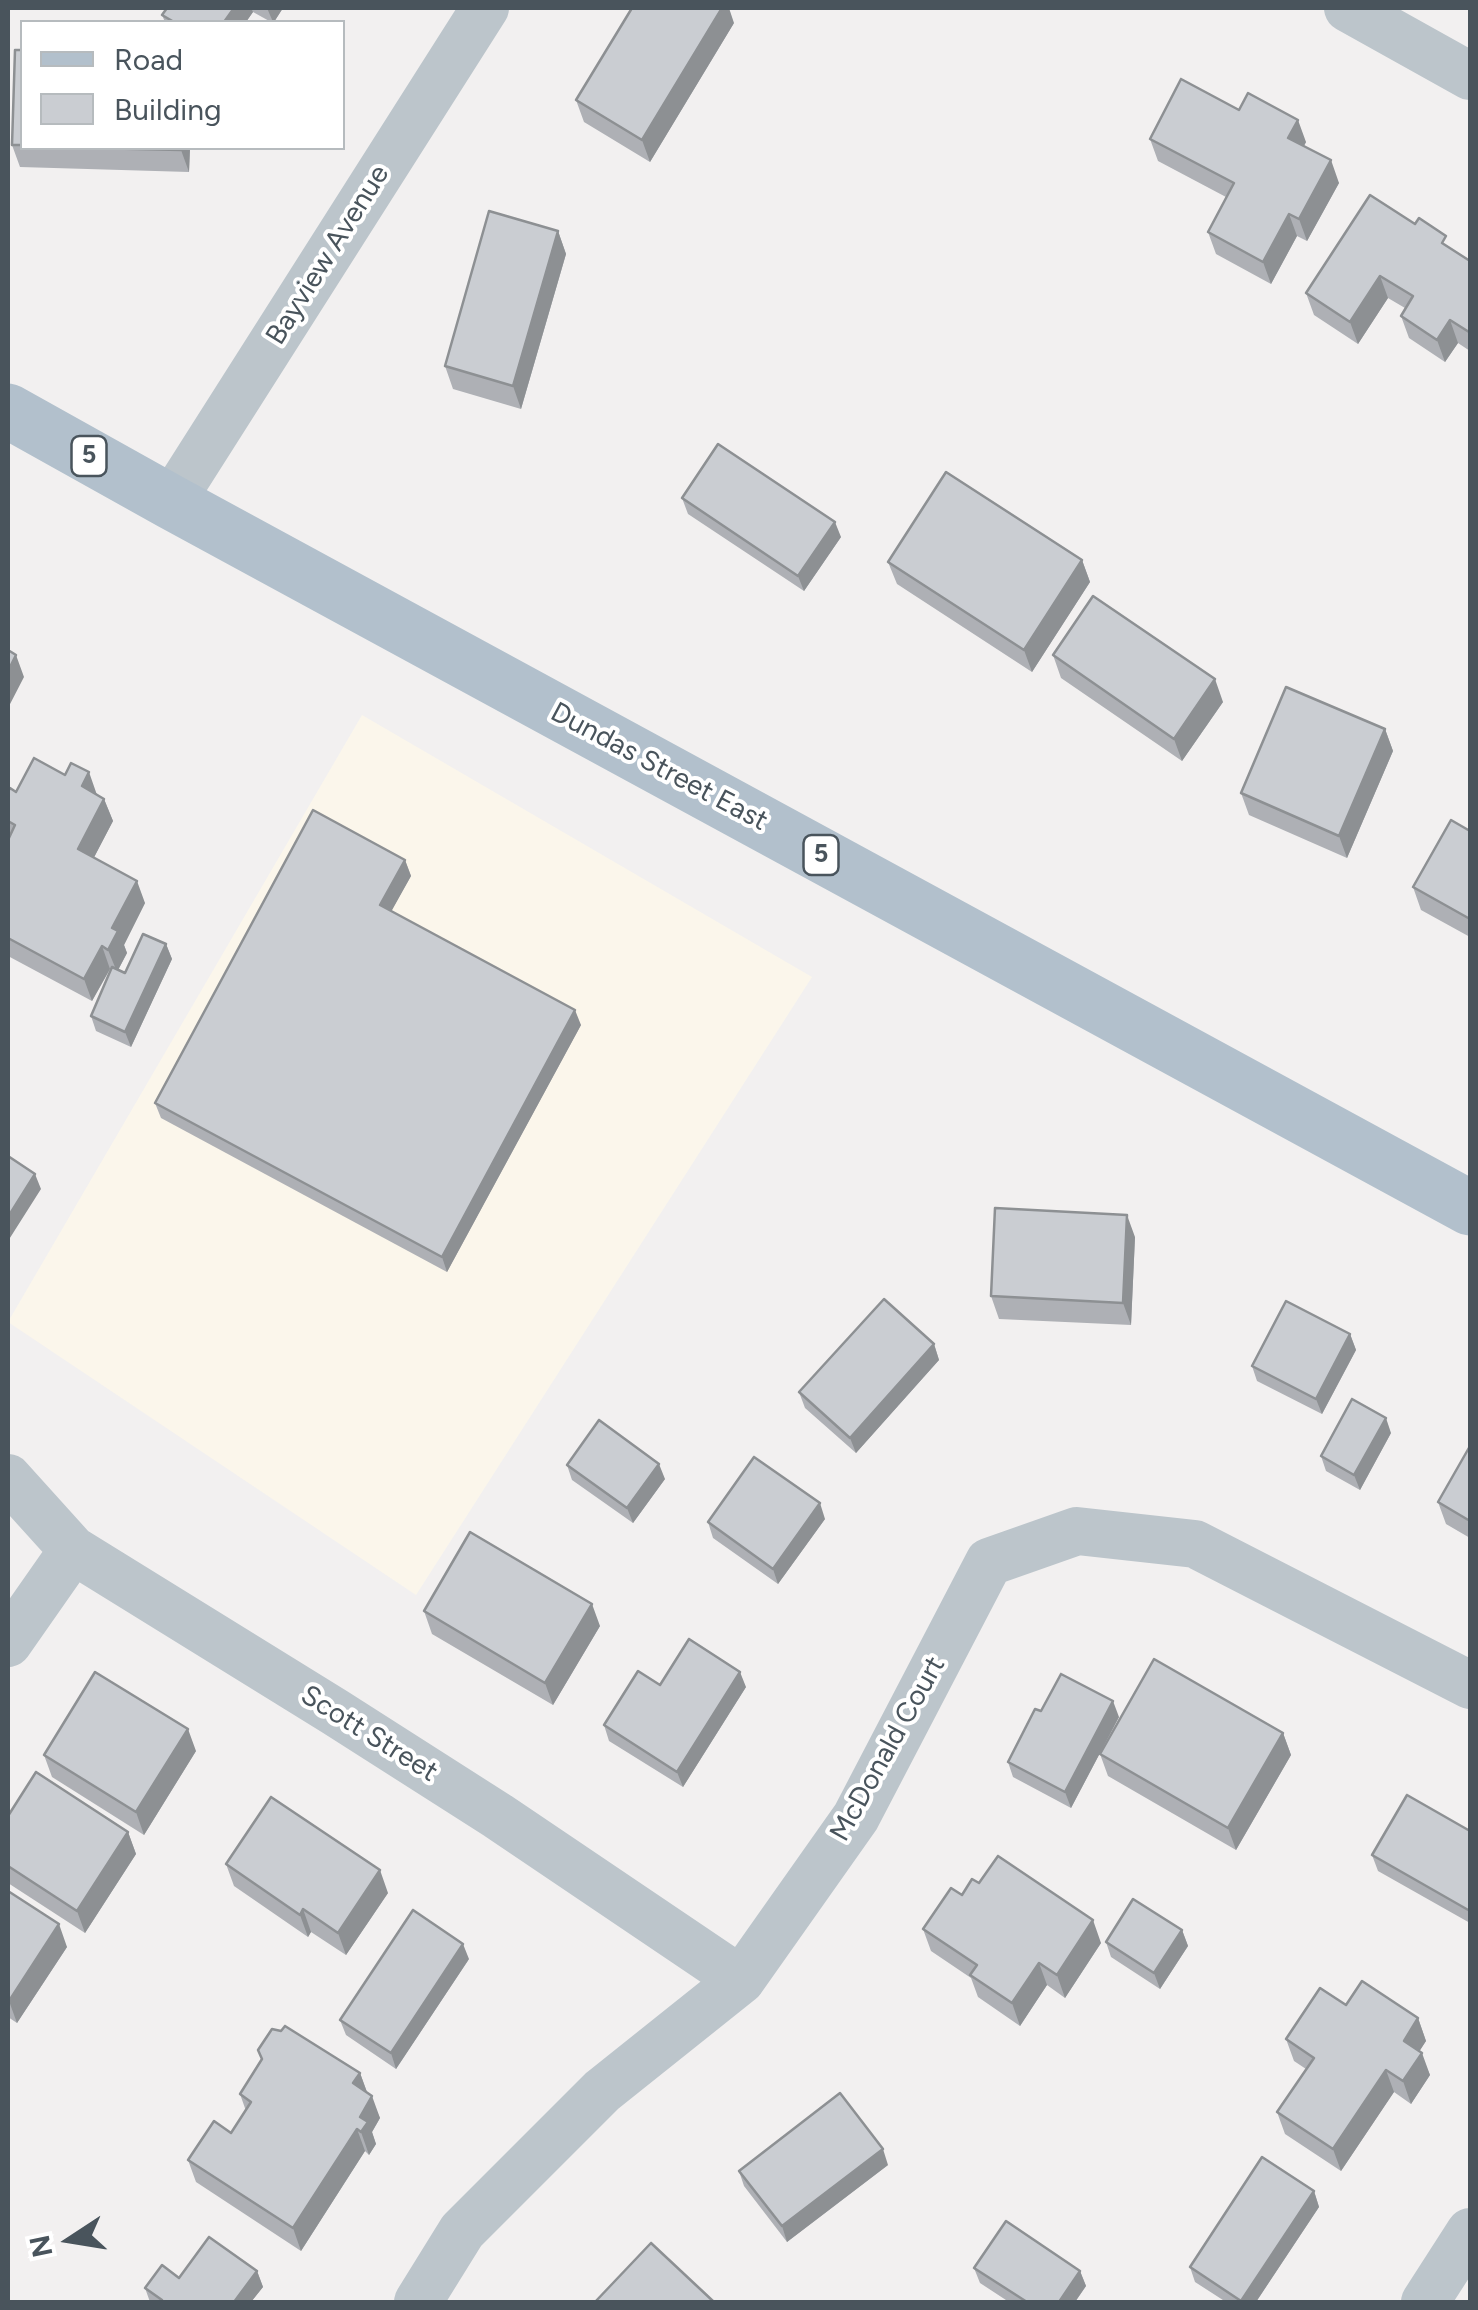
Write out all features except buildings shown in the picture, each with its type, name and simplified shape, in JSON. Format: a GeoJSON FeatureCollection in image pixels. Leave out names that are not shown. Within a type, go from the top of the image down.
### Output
{"type":"FeatureCollection","features":[{"type":"Feature","properties":{"kind":"main road","name":"Dundas Street East"},"geometry":{"type":"LineString","coordinates":[[8,411],[1470,1208]]}},
{"type":"Feature","properties":{"kind":"street","name":"Bayview Avenue"},"geometry":{"type":"LineString","coordinates":[[171,502],[486,8]]}},
{"type":"Feature","properties":{"kind":"street"},"geometry":{"type":"LineString","coordinates":[[1348,8],[1470,76]]}},
{"type":"Feature","properties":{"kind":"street","name":"Scott Street"},"geometry":{"type":"LineString","coordinates":[[8,1478],[73,1550],[498,1816],[741,1980]]}},
{"type":"Feature","properties":{"kind":"street","name":"McDonald Court"},"geometry":{"type":"LineString","coordinates":[[418,2302],[462,2231],[602,2091],[741,1980],[856,1818],[989,1562],[1077,1531],[1195,1544],[1470,1685]]}},
{"type":"Feature","properties":{"kind":"street"},"geometry":{"type":"LineString","coordinates":[[8,1642],[73,1550]]}},
{"type":"Feature","properties":{"kind":"street"},"geometry":{"type":"LineString","coordinates":[[1424,2302],[1470,2232]]}},
{"type":"Feature","properties":{"kind":"shaded area"},"geometry":{"type":"Polygon","coordinates":[[[362,715],[812,977],[416,1595],[8,1322],[362,715]]]}}]}
